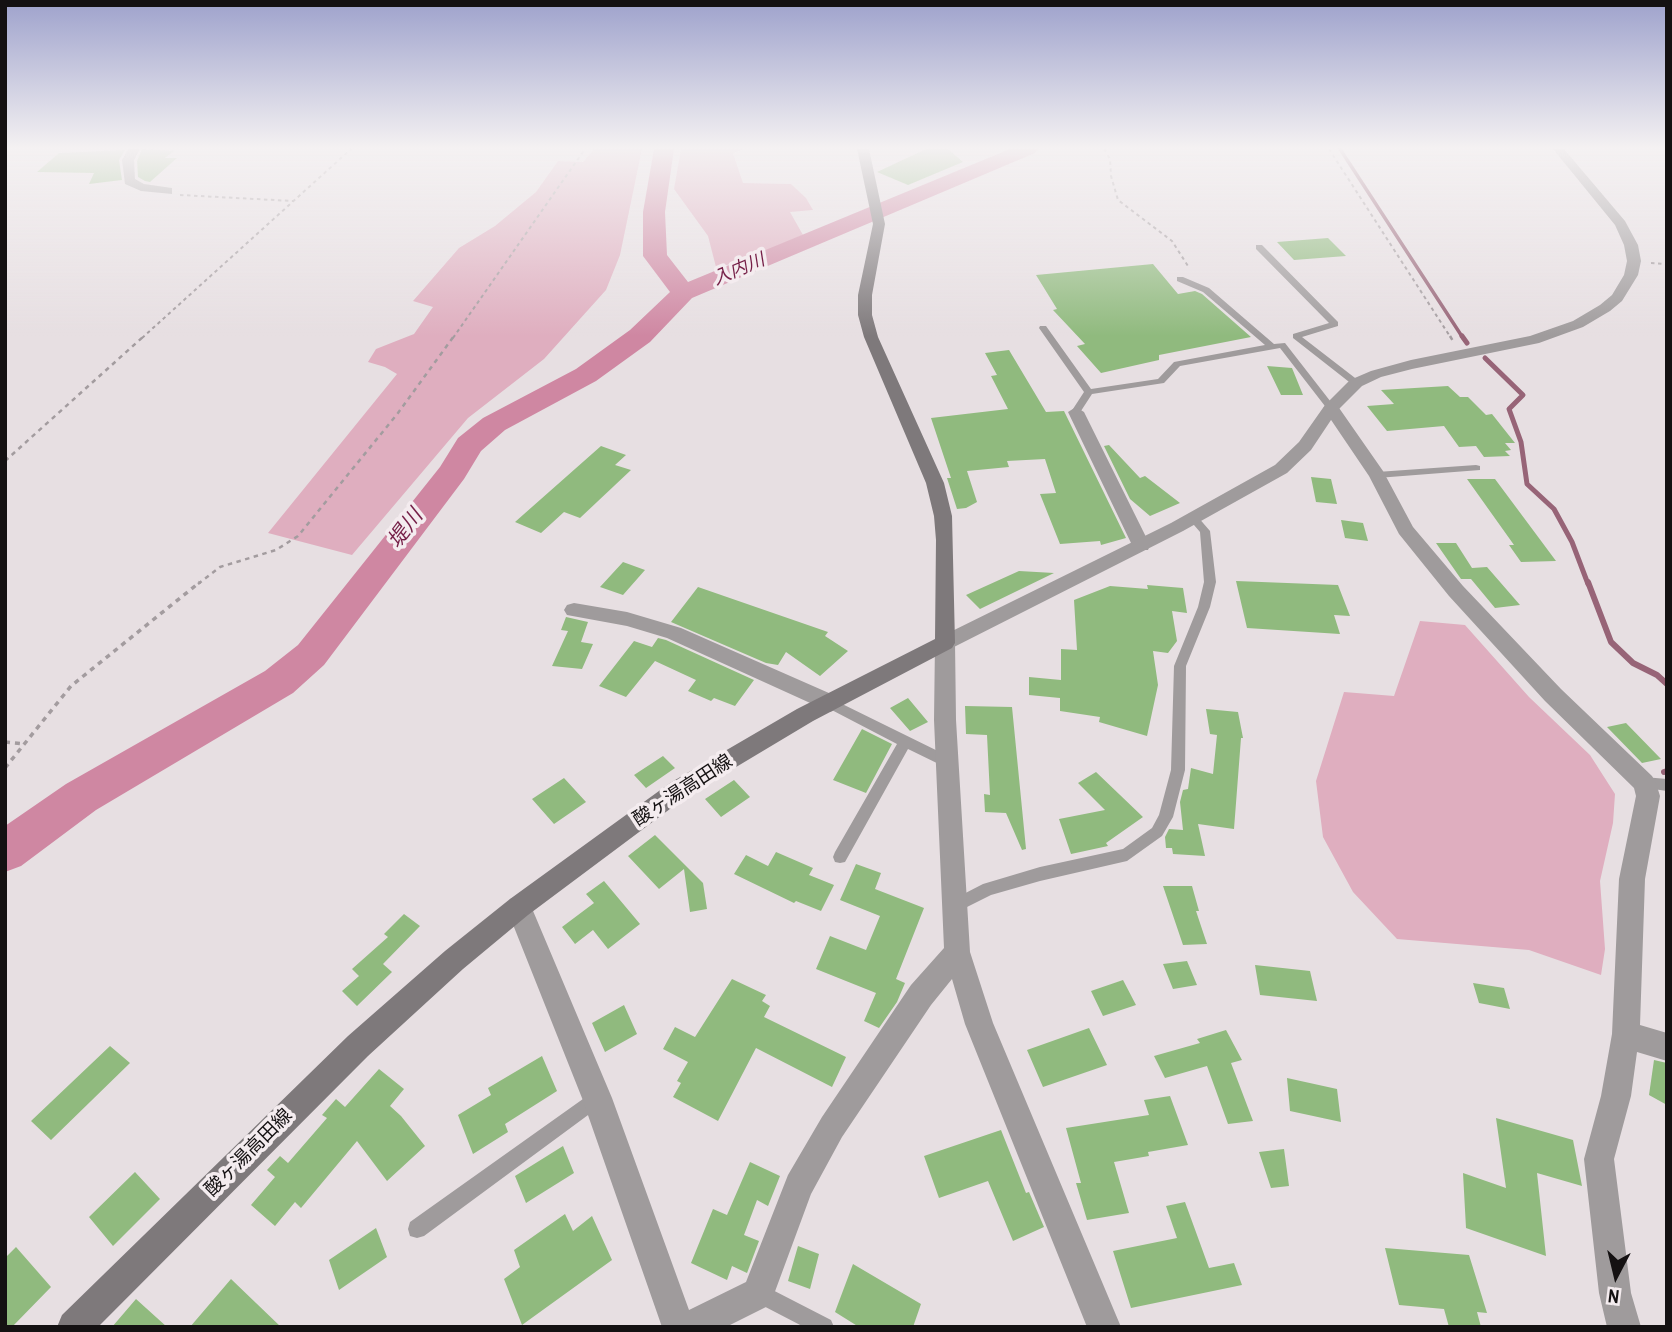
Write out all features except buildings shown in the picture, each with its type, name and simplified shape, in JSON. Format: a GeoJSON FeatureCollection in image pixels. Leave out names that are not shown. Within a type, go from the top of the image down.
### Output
{"type":"FeatureCollection","features":[{"type":"Feature","properties":{"kind":"main road"},"geometry":{"type":"LineString","coordinates":[[876,211],[865,295],[865,315],[871,337],[935,483],[943,516],[945,540],[945,643]]}},
{"type":"Feature","properties":{"kind":"main road","name":"酸ヶ湯高田線"},"geometry":{"type":"LineString","coordinates":[[74,1327],[358,1046],[454,960],[520,907],[678,790],[830,703],[945,643]]}},
{"type":"Feature","properties":{"kind":"street"},"geometry":{"type":"LineString","coordinates":[[1104,1327],[979,1024],[957,952],[947,762],[945,643],[1193,518],[1281,468],[1305,446],[1331,408],[1356,383],[1376,374],[1411,365],[1534,340],[1594,316],[1617,298],[1631,275],[1634,261],[1628,235],[1609,211]]}},
{"type":"Feature","properties":{"kind":"street"},"geometry":{"type":"LineString","coordinates":[[1331,408],[1377,475],[1406,530],[1456,591],[1553,695],[1644,783],[1648,796],[1632,879],[1626,1034],[1616,1096],[1599,1159],[1615,1293],[1624,1327]]}},
{"type":"Feature","properties":{"kind":"street"},"geometry":{"type":"LineString","coordinates":[[1076,412],[1141,545]]}},
{"type":"Feature","properties":{"kind":"street"},"geometry":{"type":"LineString","coordinates":[[574,610],[627,619],[674,633],[830,703]]}},
{"type":"Feature","properties":{"kind":"street"},"geometry":{"type":"LineString","coordinates":[[520,907],[597,1098],[678,1327]]}},
{"type":"Feature","properties":{"kind":"street"},"geometry":{"type":"LineString","coordinates":[[691,1327],[758,1293],[799,1186],[832,1127],[921,995],[957,952]]}},
{"type":"Feature","properties":{"kind":"street"},"geometry":{"type":"LineString","coordinates":[[1626,1034],[1667,1047]]}},
{"type":"Feature","properties":{"kind":"lane"},"geometry":{"type":"LineString","coordinates":[[1259,247],[1335,324],[1296,336],[1356,383]]}},
{"type":"Feature","properties":{"kind":"lane"},"geometry":{"type":"LineString","coordinates":[[1180,279],[1206,290],[1273,348]]}},
{"type":"Feature","properties":{"kind":"lane"},"geometry":{"type":"LineString","coordinates":[[1043,328],[1089,392]]}},
{"type":"Feature","properties":{"kind":"lane"},"geometry":{"type":"LineString","coordinates":[[1076,412],[1089,392],[1161,381],[1177,364],[1282,345],[1331,408]]}},
{"type":"Feature","properties":{"kind":"lane"},"geometry":{"type":"LineString","coordinates":[[1377,475],[1476,468]]}},
{"type":"Feature","properties":{"kind":"lane"},"geometry":{"type":"LineString","coordinates":[[955,906],[988,889],[1040,874],[1127,855],[1157,832],[1166,817],[1178,770],[1180,666],[1204,607],[1210,582],[1205,531],[1193,518]]}},
{"type":"Feature","properties":{"kind":"lane"},"geometry":{"type":"LineString","coordinates":[[830,703],[947,762]]}},
{"type":"Feature","properties":{"kind":"lane"},"geometry":{"type":"LineString","coordinates":[[840,857],[905,742]]}},
{"type":"Feature","properties":{"kind":"lane"},"geometry":{"type":"LineString","coordinates":[[1644,783],[1667,785]]}},
{"type":"Feature","properties":{"kind":"lane"},"geometry":{"type":"LineString","coordinates":[[416,1229],[597,1098]]}},
{"type":"Feature","properties":{"kind":"lane"},"geometry":{"type":"LineString","coordinates":[[758,1293],[824,1327]]}},
{"type":"Feature","properties":{"kind":"path"},"geometry":{"type":"LineString","coordinates":[[5,461],[282,211]]}},
{"type":"Feature","properties":{"kind":"path"},"geometry":{"type":"LineString","coordinates":[[5,768],[71,686],[202,580],[220,567],[276,550],[298,536],[398,413],[542,211]]}},
{"type":"Feature","properties":{"kind":"path"},"geometry":{"type":"LineString","coordinates":[[1133,211],[1165,234],[1181,253],[1186,265],[1197,272]]}},
{"type":"Feature","properties":{"kind":"path"},"geometry":{"type":"LineString","coordinates":[[1369,211],[1461,355]]}},
{"type":"Feature","properties":{"kind":"path"},"geometry":{"type":"LineString","coordinates":[[5,742],[24,744]]}},
{"type":"Feature","properties":{"kind":"shaded area"},"geometry":{"type":"Polygon","coordinates":[[[513,211],[629,211],[620,255],[606,290],[544,359],[468,418],[352,555],[268,533],[397,374],[368,362],[376,349],[414,334],[433,307],[413,301],[459,248],[495,226],[513,211]]]}},
{"type":"Feature","properties":{"kind":"shaded area"},"geometry":{"type":"Polygon","coordinates":[[[690,211],[800,211],[790,212],[803,235],[737,263],[716,267],[708,236],[690,211]]]}},
{"type":"Feature","properties":{"kind":"shaded area"},"geometry":{"type":"Polygon","coordinates":[[[1420,621],[1465,625],[1529,697],[1590,755],[1615,794],[1613,823],[1600,881],[1605,949],[1601,975],[1529,950],[1397,939],[1353,892],[1323,837],[1316,781],[1344,692],[1394,696],[1420,621]]]}},
{"type":"Feature","properties":{"kind":"waterway","name":"堤川"},"geometry":{"type":"LineString","coordinates":[[654,211],[655,256],[683,293]]}},
{"type":"Feature","properties":{"kind":"waterway","name":"入内川"},"geometry":{"type":"LineString","coordinates":[[683,293],[879,211]]}},
{"type":"Feature","properties":{"kind":"waterway"},"geometry":{"type":"LineString","coordinates":[[1380,211],[1463,338]]}},
{"type":"Feature","properties":{"kind":"waterway","name":"堤川"},"geometry":{"type":"LineString","coordinates":[[5,852],[81,797],[279,682],[311,655],[453,472],[469,445],[494,424],[586,375],[640,336],[683,293]]}},
{"type":"Feature","properties":{"kind":"waterway"},"geometry":{"type":"LineString","coordinates":[[1462,336],[1467,343]]}},
{"type":"Feature","properties":{"kind":"waterway"},"geometry":{"type":"LineString","coordinates":[[1485,358],[1523,395],[1509,409],[1521,442],[1527,484],[1554,509],[1572,542],[1588,584]]}},
{"type":"Feature","properties":{"kind":"waterway"},"geometry":{"type":"LineString","coordinates":[[1588,582],[1611,642],[1633,663],[1657,675],[1667,684]]}}]}
